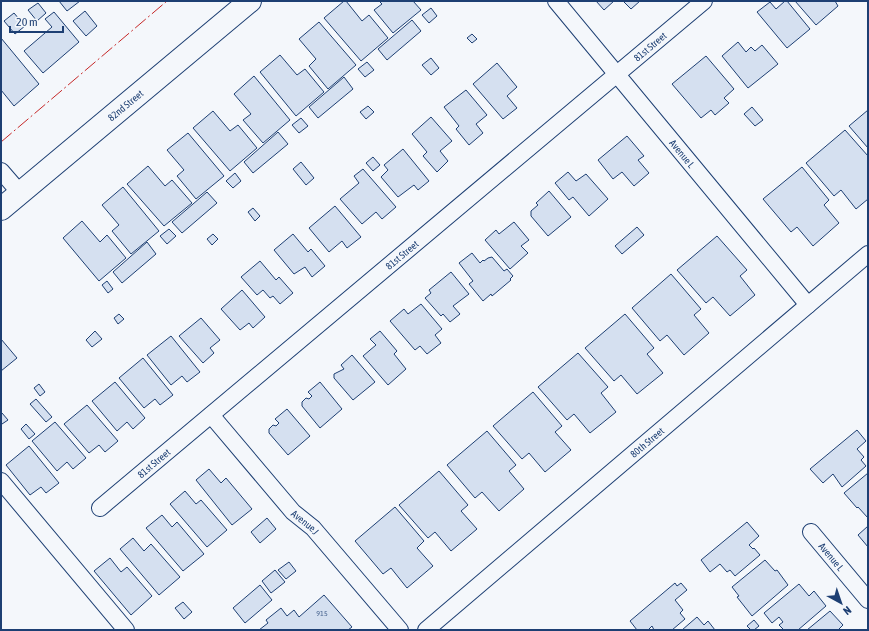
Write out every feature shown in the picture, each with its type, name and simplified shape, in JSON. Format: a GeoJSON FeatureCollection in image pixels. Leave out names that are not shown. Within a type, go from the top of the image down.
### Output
{"type":"FeatureCollection","features":[{"type":"Feature","properties":{"kind":"main road","name":"82nd Street"},"geometry":{"type":"LineString","coordinates":[[1,210],[250,1]]}},
{"type":"Feature","properties":{"kind":"street","name":"Avenue L"},"geometry":{"type":"LineString","coordinates":[[556,1],[808,305]]}},
{"type":"Feature","properties":{"kind":"street","name":"81st Street"},"geometry":{"type":"LineString","coordinates":[[100,508],[704,1]]}},
{"type":"Feature","properties":{"kind":"street"},"geometry":{"type":"LineString","coordinates":[[1,171],[20,193]]}},
{"type":"Feature","properties":{"kind":"street","name":"80th Street"},"geometry":{"type":"LineString","coordinates":[[426,630],[868,254]]}},
{"type":"Feature","properties":{"kind":"street","name":"Avenue J"},"geometry":{"type":"LineString","coordinates":[[211,415],[293,512],[313,528],[400,630]]}},
{"type":"Feature","properties":{"kind":"street"},"geometry":{"type":"LineString","coordinates":[[1,481],[126,630]]}},
{"type":"Feature","properties":{"kind":"street","name":"Avenue L"},"geometry":{"type":"LineString","coordinates":[[811,532],[868,600]]}},
{"type":"Feature","properties":{"kind":"building"},"geometry":{"type":"Polygon","coordinates":[[[59,1],[80,1],[67,11],[59,1]]]}},
{"type":"Feature","properties":{"kind":"building"},"geometry":{"type":"Polygon","coordinates":[[[344,1],[346,1],[362,21],[369,15],[388,38],[361,61],[324,18],[344,1]]]}},
{"type":"Feature","properties":{"kind":"building"},"geometry":{"type":"Polygon","coordinates":[[[379,1],[413,1],[421,10],[393,33],[374,10],[382,4],[379,1]]]}},
{"type":"Feature","properties":{"kind":"building"},"geometry":{"type":"Polygon","coordinates":[[[596,1],[614,1],[604,10],[596,1]]]}},
{"type":"Feature","properties":{"kind":"building"},"geometry":{"type":"Polygon","coordinates":[[[623,1],[640,1],[631,9],[623,1]]]}},
{"type":"Feature","properties":{"kind":"building"},"geometry":{"type":"Polygon","coordinates":[[[787,1],[810,29],[787,48],[757,12],[770,2],[776,9],[787,1]]]}},
{"type":"Feature","properties":{"kind":"building"},"geometry":{"type":"Polygon","coordinates":[[[795,1],[835,1],[838,6],[816,25],[795,1]]]}},
{"type":"Feature","properties":{"kind":"building"},"geometry":{"type":"Polygon","coordinates":[[[38,3],[46,13],[37,21],[28,10],[38,3]]]}},
{"type":"Feature","properties":{"kind":"building"},"geometry":{"type":"Polygon","coordinates":[[[431,8],[437,16],[429,23],[422,15],[431,8]]]}},
{"type":"Feature","properties":{"kind":"building"},"geometry":{"type":"Polygon","coordinates":[[[85,11],[97,26],[86,36],[73,21],[85,11]]]}},
{"type":"Feature","properties":{"kind":"building"},"geometry":{"type":"Polygon","coordinates":[[[54,12],[79,42],[43,73],[24,51],[52,27],[45,19],[54,12]]]}},
{"type":"Feature","properties":{"kind":"building"},"geometry":{"type":"Polygon","coordinates":[[[14,13],[25,26],[15,34],[4,21],[14,13]]]}},
{"type":"Feature","properties":{"kind":"building"},"geometry":{"type":"Polygon","coordinates":[[[412,20],[421,31],[387,60],[378,49],[412,20]]]}},
{"type":"Feature","properties":{"kind":"building"},"geometry":{"type":"Polygon","coordinates":[[[319,22],[356,65],[328,89],[309,66],[316,59],[299,39],[319,22]]]}},
{"type":"Feature","properties":{"kind":"building"},"geometry":{"type":"Polygon","coordinates":[[[472,34],[477,39],[472,43],[467,38],[472,34]]]}},
{"type":"Feature","properties":{"kind":"building"},"geometry":{"type":"Polygon","coordinates":[[[1,38],[39,84],[14,106],[1,90],[1,38]]]}},
{"type":"Feature","properties":{"kind":"building"},"geometry":{"type":"Polygon","coordinates":[[[738,42],[746,52],[751,47],[755,51],[762,45],[778,64],[748,88],[722,56],[738,42]]]}},
{"type":"Feature","properties":{"kind":"building"},"geometry":{"type":"Polygon","coordinates":[[[280,55],[297,75],[305,69],[324,92],[296,116],[260,72],[280,55]]]}},
{"type":"Feature","properties":{"kind":"building"},"geometry":{"type":"Polygon","coordinates":[[[706,56],[734,89],[724,98],[729,103],[715,115],[711,110],[701,118],[672,84],[706,56]]]}},
{"type":"Feature","properties":{"kind":"building"},"geometry":{"type":"Polygon","coordinates":[[[431,58],[439,68],[431,75],[422,65],[431,58]]]}},
{"type":"Feature","properties":{"kind":"building"},"geometry":{"type":"Polygon","coordinates":[[[367,62],[374,70],[365,77],[358,69],[367,62]]]}},
{"type":"Feature","properties":{"kind":"building"},"geometry":{"type":"Polygon","coordinates":[[[497,63],[517,87],[507,96],[517,108],[503,119],[473,84],[497,63]]]}},
{"type":"Feature","properties":{"kind":"building"},"geometry":{"type":"Polygon","coordinates":[[[254,76],[290,120],[263,143],[243,120],[251,114],[234,94],[254,76]]]}},
{"type":"Feature","properties":{"kind":"building"},"geometry":{"type":"Polygon","coordinates":[[[344,77],[353,89],[318,118],[309,107],[344,77]]]}},
{"type":"Feature","properties":{"kind":"building"},"geometry":{"type":"Polygon","coordinates":[[[466,90],[487,115],[476,124],[483,133],[469,145],[456,129],[459,126],[444,107],[466,90]]]}},
{"type":"Feature","properties":{"kind":"building"},"geometry":{"type":"Polygon","coordinates":[[[368,106],[374,112],[366,119],[360,112],[368,106]]]}},
{"type":"Feature","properties":{"kind":"building"},"geometry":{"type":"Polygon","coordinates":[[[752,107],[763,120],[755,126],[744,114],[752,107]]]}},
{"type":"Feature","properties":{"kind":"building"},"geometry":{"type":"Polygon","coordinates":[[[868,110],[868,148],[849,126],[868,110]]]}},
{"type":"Feature","properties":{"kind":"building"},"geometry":{"type":"Polygon","coordinates":[[[213,111],[230,131],[238,125],[257,148],[230,171],[193,128],[213,111]]]}},
{"type":"Feature","properties":{"kind":"building"},"geometry":{"type":"Polygon","coordinates":[[[431,117],[452,141],[440,151],[448,161],[437,172],[423,156],[427,152],[412,134],[431,117]]]}},
{"type":"Feature","properties":{"kind":"building"},"geometry":{"type":"Polygon","coordinates":[[[301,118],[308,126],[299,133],[292,125],[301,118]]]}},
{"type":"Feature","properties":{"kind":"building"},"geometry":{"type":"Polygon","coordinates":[[[845,130],[868,156],[868,199],[856,209],[841,190],[834,196],[806,163],[845,130]]]}},
{"type":"Feature","properties":{"kind":"building"},"geometry":{"type":"Polygon","coordinates":[[[278,132],[288,144],[253,173],[244,162],[278,132]]]}},
{"type":"Feature","properties":{"kind":"building"},"geometry":{"type":"Polygon","coordinates":[[[188,133],[224,176],[196,199],[177,176],[184,170],[167,150],[188,133]]]}},
{"type":"Feature","properties":{"kind":"building"},"geometry":{"type":"Polygon","coordinates":[[[627,136],[644,156],[638,160],[649,173],[634,186],[622,172],[613,179],[598,160],[627,136]]]}},
{"type":"Feature","properties":{"kind":"building"},"geometry":{"type":"Polygon","coordinates":[[[403,149],[429,181],[418,190],[414,185],[398,197],[381,177],[388,170],[384,165],[403,149]]]}},
{"type":"Feature","properties":{"kind":"building"},"geometry":{"type":"Polygon","coordinates":[[[373,157],[380,165],[373,171],[366,163],[373,157]]]}},
{"type":"Feature","properties":{"kind":"building"},"geometry":{"type":"Polygon","coordinates":[[[301,162],[314,178],[306,185],[293,169],[301,162]]]}},
{"type":"Feature","properties":{"kind":"building"},"geometry":{"type":"Polygon","coordinates":[[[148,166],[165,186],[172,180],[192,203],[164,226],[127,184],[148,166]]]}},
{"type":"Feature","properties":{"kind":"building"},"geometry":{"type":"Polygon","coordinates":[[[802,167],[829,200],[824,205],[839,223],[813,246],[797,227],[791,232],[763,199],[802,167]]]}},
{"type":"Feature","properties":{"kind":"building"},"geometry":{"type":"Polygon","coordinates":[[[363,169],[396,207],[382,219],[376,212],[362,224],[340,199],[359,183],[354,176],[363,169]]]}},
{"type":"Feature","properties":{"kind":"building"},"geometry":{"type":"Polygon","coordinates":[[[568,172],[576,181],[586,174],[608,199],[589,216],[573,197],[569,200],[555,183],[568,172]]]}},
{"type":"Feature","properties":{"kind":"building"},"geometry":{"type":"Polygon","coordinates":[[[235,173],[241,181],[233,188],[226,181],[235,173]]]}},
{"type":"Feature","properties":{"kind":"building"},"geometry":{"type":"Polygon","coordinates":[[[123,187],[159,231],[131,254],[112,231],[119,225],[102,205],[123,187]]]}},
{"type":"Feature","properties":{"kind":"building"},"geometry":{"type":"Polygon","coordinates":[[[549,191],[571,217],[548,236],[531,216],[531,211],[538,205],[536,203],[549,191]]]}},
{"type":"Feature","properties":{"kind":"building"},"geometry":{"type":"Polygon","coordinates":[[[207,192],[217,203],[182,233],[172,222],[207,192]]]}},
{"type":"Feature","properties":{"kind":"building"},"geometry":{"type":"Polygon","coordinates":[[[335,206],[361,237],[347,248],[342,241],[329,252],[309,228],[335,206]]]}},
{"type":"Feature","properties":{"kind":"building"},"geometry":{"type":"Polygon","coordinates":[[[253,208],[260,216],[255,221],[248,212],[253,208]]]}},
{"type":"Feature","properties":{"kind":"building"},"geometry":{"type":"Polygon","coordinates":[[[82,221],[100,242],[107,235],[126,258],[99,281],[63,238],[82,221]]]}},
{"type":"Feature","properties":{"kind":"building"},"geometry":{"type":"Polygon","coordinates":[[[514,222],[529,240],[521,246],[528,253],[510,269],[485,240],[496,230],[499,234],[514,222]]]}},
{"type":"Feature","properties":{"kind":"building"},"geometry":{"type":"Polygon","coordinates":[[[637,227],[644,235],[622,254],[615,246],[637,227]]]}},
{"type":"Feature","properties":{"kind":"building"},"geometry":{"type":"Polygon","coordinates":[[[169,229],[176,236],[167,244],[160,236],[169,229]]]}},
{"type":"Feature","properties":{"kind":"building"},"geometry":{"type":"Polygon","coordinates":[[[213,234],[218,239],[212,245],[207,239],[213,234]]]}},
{"type":"Feature","properties":{"kind":"building"},"geometry":{"type":"Polygon","coordinates":[[[293,234],[308,252],[311,249],[325,266],[312,277],[305,267],[294,274],[274,250],[293,234]]]}},
{"type":"Feature","properties":{"kind":"building"},"geometry":{"type":"Polygon","coordinates":[[[717,236],[747,270],[740,276],[755,295],[730,316],[713,297],[706,303],[677,270],[717,236]]]}},
{"type":"Feature","properties":{"kind":"building"},"geometry":{"type":"Polygon","coordinates":[[[147,242],[156,254],[122,283],[113,272],[147,242]]]}},
{"type":"Feature","properties":{"kind":"building"},"geometry":{"type":"Polygon","coordinates":[[[472,253],[480,263],[483,260],[484,261],[492,257],[504,271],[507,269],[513,276],[510,279],[511,280],[492,296],[491,294],[483,301],[469,284],[473,281],[459,263],[472,253]]]}},
{"type":"Feature","properties":{"kind":"building"},"geometry":{"type":"Polygon","coordinates":[[[260,261],[276,280],[279,277],[293,293],[280,304],[273,296],[270,298],[263,290],[257,295],[241,277],[260,261]]]}},
{"type":"Feature","properties":{"kind":"building"},"geometry":{"type":"Polygon","coordinates":[[[451,272],[469,294],[453,306],[460,314],[450,322],[443,314],[441,316],[425,298],[431,293],[429,290],[451,272]]]}},
{"type":"Feature","properties":{"kind":"building"},"geometry":{"type":"Polygon","coordinates":[[[671,274],[701,309],[694,315],[709,333],[684,355],[667,335],[660,341],[632,308],[671,274]]]}},
{"type":"Feature","properties":{"kind":"building"},"geometry":{"type":"Polygon","coordinates":[[[107,281],[113,289],[108,293],[102,285],[107,281]]]}},
{"type":"Feature","properties":{"kind":"building"},"geometry":{"type":"Polygon","coordinates":[[[242,290],[265,317],[253,328],[249,323],[240,330],[221,309],[242,290]]]}},
{"type":"Feature","properties":{"kind":"building"},"geometry":{"type":"Polygon","coordinates":[[[421,304],[442,329],[435,335],[441,343],[427,354],[420,346],[415,350],[390,321],[404,309],[408,314],[421,304]]]}},
{"type":"Feature","properties":{"kind":"building"},"geometry":{"type":"Polygon","coordinates":[[[119,314],[124,319],[118,324],[114,318],[119,314]]]}},
{"type":"Feature","properties":{"kind":"building"},"geometry":{"type":"Polygon","coordinates":[[[625,314],[654,348],[647,354],[663,373],[637,394],[621,375],[614,381],[585,348],[625,314]]]}},
{"type":"Feature","properties":{"kind":"building"},"geometry":{"type":"Polygon","coordinates":[[[201,318],[220,340],[210,348],[214,353],[203,363],[179,336],[201,318]]]}},
{"type":"Feature","properties":{"kind":"building"},"geometry":{"type":"Polygon","coordinates":[[[95,331],[102,339],[92,347],[86,340],[95,331]]]}},
{"type":"Feature","properties":{"kind":"building"},"geometry":{"type":"Polygon","coordinates":[[[380,331],[397,351],[394,354],[406,369],[388,385],[363,356],[376,345],[370,339],[380,331]]]}},
{"type":"Feature","properties":{"kind":"building"},"geometry":{"type":"Polygon","coordinates":[[[171,336],[200,372],[187,382],[182,376],[171,385],[147,355],[171,336]]]}},
{"type":"Feature","properties":{"kind":"building"},"geometry":{"type":"Polygon","coordinates":[[[1,339],[17,358],[1,371],[1,339]]]}},
{"type":"Feature","properties":{"kind":"building"},"geometry":{"type":"Polygon","coordinates":[[[578,353],[608,387],[601,393],[616,412],[590,433],[574,414],[567,420],[538,387],[578,353]]]}},
{"type":"Feature","properties":{"kind":"building"},"geometry":{"type":"Polygon","coordinates":[[[352,355],[375,382],[353,400],[334,378],[334,374],[344,369],[341,365],[352,355]]]}},
{"type":"Feature","properties":{"kind":"building"},"geometry":{"type":"Polygon","coordinates":[[[143,358],[173,395],[160,405],[155,399],[144,408],[119,378],[143,358]]]}},
{"type":"Feature","properties":{"kind":"building"},"geometry":{"type":"Polygon","coordinates":[[[115,382],[145,418],[133,429],[127,422],[117,431],[92,401],[115,382]]]}},
{"type":"Feature","properties":{"kind":"building"},"geometry":{"type":"Polygon","coordinates":[[[320,382],[342,409],[320,428],[302,406],[302,402],[306,398],[309,399],[312,396],[308,392],[320,382]]]}},
{"type":"Feature","properties":{"kind":"building"},"geometry":{"type":"Polygon","coordinates":[[[39,384],[45,392],[40,396],[34,388],[39,384]]]}},
{"type":"Feature","properties":{"kind":"building"},"geometry":{"type":"Polygon","coordinates":[[[533,392],[562,426],[555,432],[571,450],[545,472],[529,453],[522,459],[493,426],[533,392]]]}},
{"type":"Feature","properties":{"kind":"building"},"geometry":{"type":"Polygon","coordinates":[[[36,399],[52,417],[46,422],[30,404],[36,399]]]}},
{"type":"Feature","properties":{"kind":"building"},"geometry":{"type":"Polygon","coordinates":[[[87,405],[118,441],[105,452],[99,445],[89,453],[64,424],[87,405]]]}},
{"type":"Feature","properties":{"kind":"building"},"geometry":{"type":"Polygon","coordinates":[[[287,409],[310,436],[288,455],[269,433],[269,429],[273,425],[276,426],[279,423],[275,419],[287,409]]]}},
{"type":"Feature","properties":{"kind":"building"},"geometry":{"type":"Polygon","coordinates":[[[2,413],[8,420],[2,424],[1,414],[2,413]]]}},
{"type":"Feature","properties":{"kind":"building"},"geometry":{"type":"Polygon","coordinates":[[[55,422],[86,458],[73,469],[67,462],[57,471],[32,441],[55,422]]]}},
{"type":"Feature","properties":{"kind":"building"},"geometry":{"type":"Polygon","coordinates":[[[26,424],[35,434],[29,439],[21,429],[26,424]]]}},
{"type":"Feature","properties":{"kind":"building"},"geometry":{"type":"Polygon","coordinates":[[[857,430],[866,441],[857,449],[864,457],[861,460],[866,466],[842,487],[833,474],[823,483],[810,469],[857,430]]]}},
{"type":"Feature","properties":{"kind":"building"},"geometry":{"type":"Polygon","coordinates":[[[487,431],[516,465],[509,471],[524,489],[499,511],[482,492],[475,498],[447,465],[487,431]]]}},
{"type":"Feature","properties":{"kind":"building"},"geometry":{"type":"Polygon","coordinates":[[[29,446],[59,483],[46,493],[41,487],[30,495],[6,465],[29,446]]]}},
{"type":"Feature","properties":{"kind":"building"},"geometry":{"type":"Polygon","coordinates":[[[209,469],[221,483],[226,478],[252,509],[232,525],[196,480],[209,469]]]}},
{"type":"Feature","properties":{"kind":"building"},"geometry":{"type":"Polygon","coordinates":[[[439,471],[468,505],[461,511],[477,529],[451,551],[435,532],[428,538],[399,505],[439,471]]]}},
{"type":"Feature","properties":{"kind":"building"},"geometry":{"type":"Polygon","coordinates":[[[868,473],[868,518],[844,493],[868,473]]]}},
{"type":"Feature","properties":{"kind":"building"},"geometry":{"type":"Polygon","coordinates":[[[185,491],[196,504],[201,500],[227,530],[207,547],[170,504],[185,491]]]}},
{"type":"Feature","properties":{"kind":"building"},"geometry":{"type":"Polygon","coordinates":[[[395,507],[424,541],[417,548],[433,566],[407,588],[391,568],[383,574],[355,541],[395,507]]]}},
{"type":"Feature","properties":{"kind":"building"},"geometry":{"type":"Polygon","coordinates":[[[162,515],[172,527],[177,522],[204,554],[183,571],[146,528],[162,515]]]}},
{"type":"Feature","properties":{"kind":"building"},"geometry":{"type":"Polygon","coordinates":[[[267,518],[276,529],[260,543],[251,532],[267,518]]]}},
{"type":"Feature","properties":{"kind":"building"},"geometry":{"type":"Polygon","coordinates":[[[747,522],[759,536],[749,545],[760,555],[735,576],[730,570],[727,572],[720,564],[710,572],[701,560],[747,522]]]}},
{"type":"Feature","properties":{"kind":"building"},"geometry":{"type":"Polygon","coordinates":[[[868,526],[868,547],[858,535],[868,526]]]}},
{"type":"Feature","properties":{"kind":"building"},"geometry":{"type":"Polygon","coordinates":[[[133,538],[144,551],[151,544],[180,577],[159,595],[120,549],[133,538]]]}},
{"type":"Feature","properties":{"kind":"building"},"geometry":{"type":"Polygon","coordinates":[[[110,558],[121,572],[127,567],[152,596],[131,615],[94,571],[110,558]]]}},
{"type":"Feature","properties":{"kind":"building"},"geometry":{"type":"Polygon","coordinates":[[[765,560],[775,571],[777,570],[788,585],[752,616],[737,597],[739,596],[732,587],[765,560]]]}},
{"type":"Feature","properties":{"kind":"building"},"geometry":{"type":"Polygon","coordinates":[[[289,562],[296,571],[286,579],[278,570],[289,562]]]}},
{"type":"Feature","properties":{"kind":"building"},"geometry":{"type":"Polygon","coordinates":[[[275,570],[285,582],[271,593],[262,581],[275,570]]]}},
{"type":"Feature","properties":{"kind":"building"},"geometry":{"type":"Polygon","coordinates":[[[675,583],[677,586],[681,583],[687,590],[675,600],[683,610],[680,613],[685,619],[672,630],[654,630],[652,626],[648,630],[637,630],[630,621],[675,583]]]}},
{"type":"Feature","properties":{"kind":"building"},"geometry":{"type":"Polygon","coordinates":[[[799,584],[809,596],[814,591],[826,606],[798,630],[784,630],[779,625],[783,622],[779,617],[772,623],[764,613],[799,584]]]}},
{"type":"Feature","properties":{"kind":"building"},"geometry":{"type":"Polygon","coordinates":[[[260,585],[272,600],[245,623],[233,608],[260,585]]]}},
{"type":"Feature","properties":{"kind":"building"},"geometry":{"type":"Polygon","coordinates":[[[324,595],[352,627],[348,630],[259,630],[268,623],[266,620],[281,608],[287,616],[294,610],[299,617],[324,595]]]}},
{"type":"Feature","properties":{"kind":"building"},"geometry":{"type":"Polygon","coordinates":[[[183,602],[192,612],[184,619],[175,608],[183,602]]]}},
{"type":"Feature","properties":{"kind":"building"},"geometry":{"type":"Polygon","coordinates":[[[830,611],[843,625],[838,630],[807,630],[830,611]]]}},
{"type":"Feature","properties":{"kind":"building"},"geometry":{"type":"Polygon","coordinates":[[[697,617],[704,625],[708,621],[715,630],[682,630],[697,617]]]}},
{"type":"Feature","properties":{"kind":"building"},"geometry":{"type":"Polygon","coordinates":[[[754,620],[759,626],[754,630],[751,630],[747,626],[754,620]]]}},
{"type":"Feature","properties":{"kind":"power"},"geometry":{"type":"LineString","coordinates":[[1,142],[167,1]]}}]}
